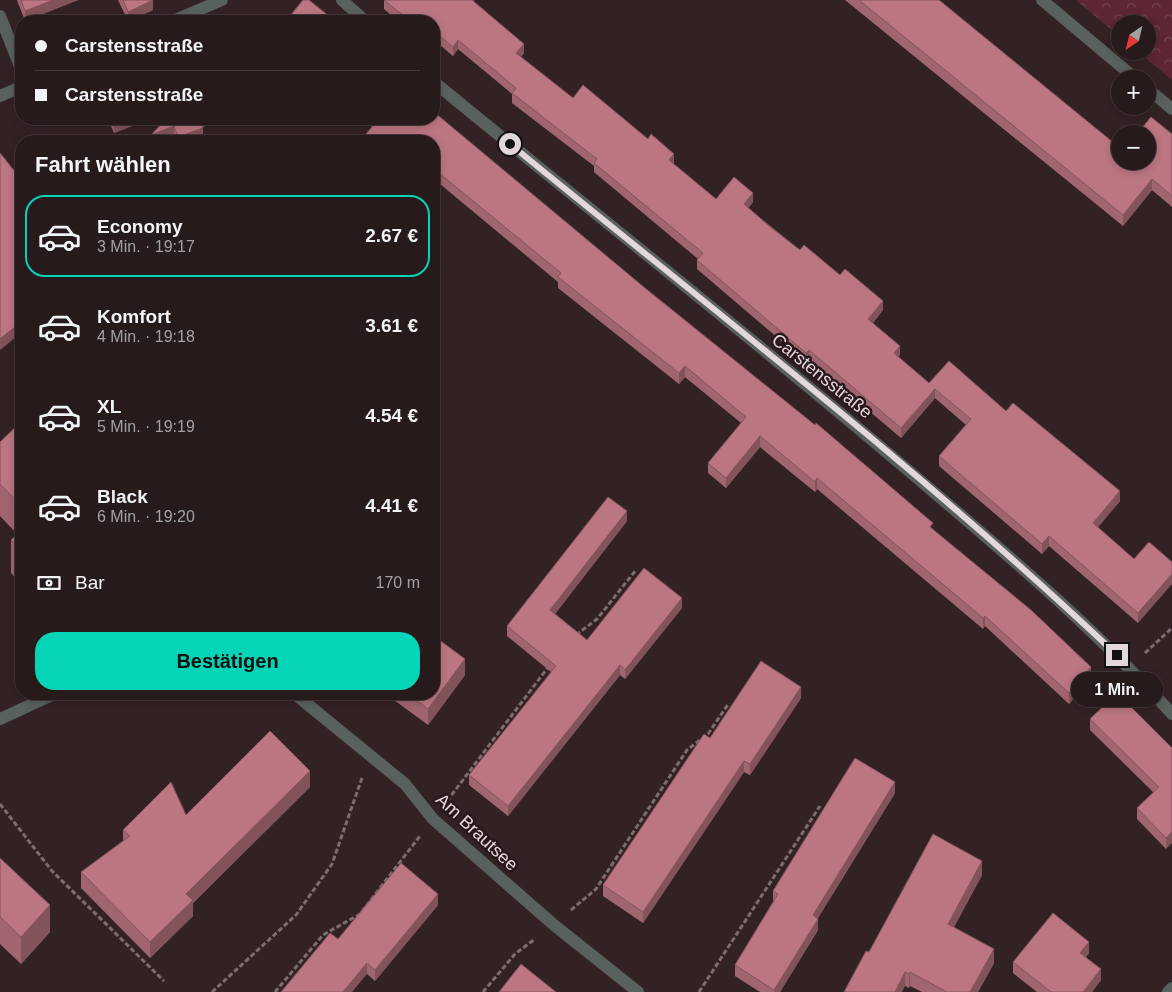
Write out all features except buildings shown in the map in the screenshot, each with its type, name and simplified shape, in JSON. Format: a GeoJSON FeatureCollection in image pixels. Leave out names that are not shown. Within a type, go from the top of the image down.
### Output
{"type":"FeatureCollection","features":[{"type":"Feature","properties":{"kind":"street"},"geometry":{"type":"LineString","coordinates":[[187,15],[222,0]]}},
{"type":"Feature","properties":{"kind":"street"},"geometry":{"type":"LineString","coordinates":[[342,0],[358,15]]}},
{"type":"Feature","properties":{"kind":"street"},"geometry":{"type":"LineString","coordinates":[[1042,0],[1125,70]]}},
{"type":"Feature","properties":{"kind":"street"},"geometry":{"type":"LineString","coordinates":[[0,16],[15,54]]}},
{"type":"Feature","properties":{"kind":"street","name":"Carstensstraße"},"geometry":{"type":"LineString","coordinates":[[440,87],[845,417],[1052,594],[1130,667],[1172,714]]}},
{"type":"Feature","properties":{"kind":"street"},"geometry":{"type":"LineString","coordinates":[[0,96],[15,90]]}},
{"type":"Feature","properties":{"kind":"street"},"geometry":{"type":"LineString","coordinates":[[1156,96],[1172,109]]}},
{"type":"Feature","properties":{"kind":"street"},"geometry":{"type":"LineString","coordinates":[[2,713],[38,700]]}},
{"type":"Feature","properties":{"kind":"street","name":"Am Brautsee"},"geometry":{"type":"LineString","coordinates":[[302,700],[405,784],[433,819],[554,925],[638,992]]}},
{"type":"Feature","properties":{"kind":"street"},"geometry":{"type":"LineString","coordinates":[[1168,992],[1172,988]]}},
{"type":"Feature","properties":{"kind":"path"},"geometry":{"type":"LineString","coordinates":[[575,636],[597,619],[636,570]]}},
{"type":"Feature","properties":{"kind":"path"},"geometry":{"type":"LineString","coordinates":[[1130,667],[1172,628]]}},
{"type":"Feature","properties":{"kind":"path"},"geometry":{"type":"LineString","coordinates":[[275,992],[323,935],[360,914],[550,665]]}},
{"type":"Feature","properties":{"kind":"path"},"geometry":{"type":"LineString","coordinates":[[483,992],[515,954],[554,925],[596,889],[687,750],[708,734],[729,704]]}},
{"type":"Feature","properties":{"kind":"path"},"geometry":{"type":"LineString","coordinates":[[212,992],[296,915],[332,864],[370,754]]}},
{"type":"Feature","properties":{"kind":"path"},"geometry":{"type":"LineString","coordinates":[[0,804],[52,871],[164,981]]}},
{"type":"Feature","properties":{"kind":"path"},"geometry":{"type":"LineString","coordinates":[[699,992],[820,806]]}},
{"type":"Feature","properties":{"kind":"green space"},"geometry":{"type":"Polygon","coordinates":[[[1076,0],[1172,0],[1172,80],[1148,60],[1156,60],[1156,15],[1111,15],[1111,29],[1076,0]]]}},
{"type":"Feature","properties":{"kind":"route"},"geometry":{"type":"LineString","coordinates":[[510,144],[845,417],[1052,594],[1117,655]]}}]}
